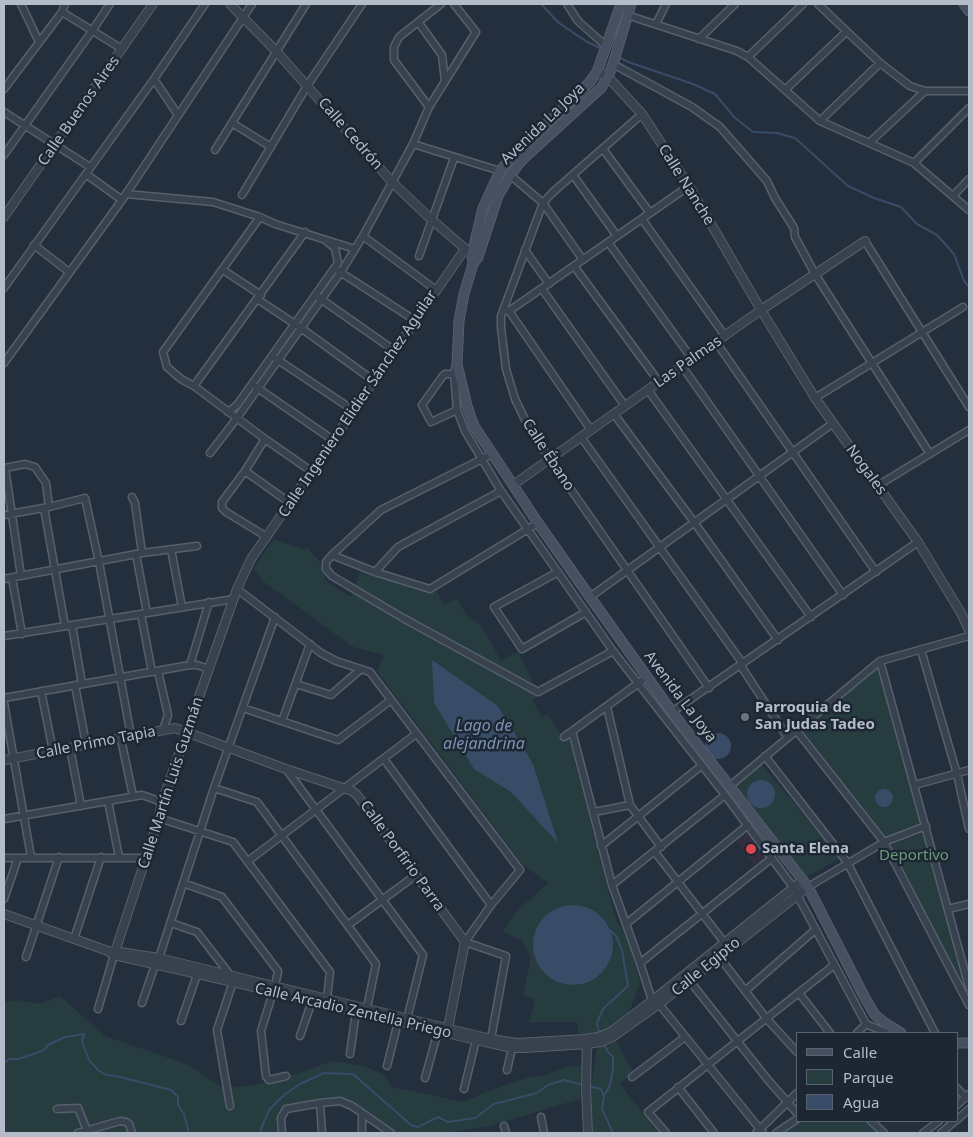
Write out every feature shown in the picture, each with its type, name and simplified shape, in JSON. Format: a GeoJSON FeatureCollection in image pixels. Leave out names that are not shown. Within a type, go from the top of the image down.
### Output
{"type":"FeatureCollection","features":[{"type":"Feature","properties":{"kind":"main road","name":"Avenida La Joya"},"geometry":{"type":"LineString","coordinates":[[621,4],[597,72],[589,84],[510,159],[500,171],[483,208],[459,321],[457,364],[466,406],[474,426],[538,523],[647,677],[672,712],[806,883],[875,1014],[899,1032]]}},
{"type":"Feature","properties":{"kind":"main road","name":"Avenida La Joya"},"geometry":{"type":"LineString","coordinates":[[472,256],[498,196],[510,175],[522,160],[600,88],[608,77],[631,4]]}},
{"type":"Feature","properties":{"kind":"main road"},"geometry":{"type":"LineString","coordinates":[[964,4],[969,10]]}},
{"type":"Feature","properties":{"kind":"street"},"geometry":{"type":"LineString","coordinates":[[20,4],[39,42]]}},
{"type":"Feature","properties":{"kind":"street"},"geometry":{"type":"LineString","coordinates":[[4,88],[62,12],[65,4]]}},
{"type":"Feature","properties":{"kind":"street"},"geometry":{"type":"LineString","coordinates":[[4,155],[110,4]]}},
{"type":"Feature","properties":{"kind":"street","name":"Calle Buenos Aires"},"geometry":{"type":"LineString","coordinates":[[4,217],[153,4]]}},
{"type":"Feature","properties":{"kind":"street"},"geometry":{"type":"LineString","coordinates":[[4,288],[154,79],[205,4]]}},
{"type":"Feature","properties":{"kind":"street","name":"Calle Cedrón"},"geometry":{"type":"LineString","coordinates":[[230,4],[276,51],[392,182],[472,256]]}},
{"type":"Feature","properties":{"kind":"street"},"geometry":{"type":"LineString","coordinates":[[4,363],[124,197],[252,4]]}},
{"type":"Feature","properties":{"kind":"street"},"geometry":{"type":"LineString","coordinates":[[215,150],[306,4]]}},
{"type":"Feature","properties":{"kind":"street"},"geometry":{"type":"LineString","coordinates":[[242,196],[307,86],[362,4]]}},
{"type":"Feature","properties":{"kind":"street"},"geometry":{"type":"LineString","coordinates":[[430,107],[394,60],[394,47],[399,37],[442,4]]}},
{"type":"Feature","properties":{"kind":"street"},"geometry":{"type":"LineString","coordinates":[[210,453],[237,418],[255,386],[363,236],[413,144],[430,107],[476,32],[454,4]]}},
{"type":"Feature","properties":{"kind":"street"},"geometry":{"type":"LineString","coordinates":[[567,4],[578,22],[605,49]]}},
{"type":"Feature","properties":{"kind":"street"},"geometry":{"type":"LineString","coordinates":[[656,24],[666,4]]}},
{"type":"Feature","properties":{"kind":"street"},"geometry":{"type":"LineString","coordinates":[[699,39],[735,4]]}},
{"type":"Feature","properties":{"kind":"street"},"geometry":{"type":"LineString","coordinates":[[748,57],[803,4]]}},
{"type":"Feature","properties":{"kind":"street"},"geometry":{"type":"LineString","coordinates":[[818,4],[880,63],[910,86],[925,91],[969,91]]}},
{"type":"Feature","properties":{"kind":"street"},"geometry":{"type":"LineString","coordinates":[[62,12],[122,49]]}},
{"type":"Feature","properties":{"kind":"street"},"geometry":{"type":"LineString","coordinates":[[627,15],[737,51],[748,57],[820,121],[914,163],[969,210]]}},
{"type":"Feature","properties":{"kind":"street"},"geometry":{"type":"LineString","coordinates":[[419,22],[442,55],[445,82]]}},
{"type":"Feature","properties":{"kind":"street"},"geometry":{"type":"LineString","coordinates":[[786,89],[846,32]]}},
{"type":"Feature","properties":{"kind":"street"},"geometry":{"type":"LineString","coordinates":[[615,58],[720,127],[767,181],[775,198],[794,228],[795,238],[815,274],[930,454]]}},
{"type":"Feature","properties":{"kind":"street"},"geometry":{"type":"LineString","coordinates":[[820,121],[880,63]]}},
{"type":"Feature","properties":{"kind":"street","name":"Calle Nanche"},"geometry":{"type":"LineString","coordinates":[[597,72],[608,77],[642,114],[688,186],[761,310]]}},
{"type":"Feature","properties":{"kind":"street"},"geometry":{"type":"LineString","coordinates":[[154,79],[178,115]]}},
{"type":"Feature","properties":{"kind":"street"},"geometry":{"type":"LineString","coordinates":[[869,144],[925,91]]}},
{"type":"Feature","properties":{"kind":"street"},"geometry":{"type":"LineString","coordinates":[[914,163],[969,108]]}},
{"type":"Feature","properties":{"kind":"street"},"geometry":{"type":"LineString","coordinates":[[4,112],[56,144],[90,168]]}},
{"type":"Feature","properties":{"kind":"street","name":"Calle Ébano"},"geometry":{"type":"LineString","coordinates":[[642,114],[543,203],[525,250],[506,310],[501,316],[501,328],[508,376],[515,399],[530,432],[709,688]]}},
{"type":"Feature","properties":{"kind":"street"},"geometry":{"type":"LineString","coordinates":[[232,123],[271,147]]}},
{"type":"Feature","properties":{"kind":"street"},"geometry":{"type":"LineString","coordinates":[[413,144],[500,171]]}},
{"type":"Feature","properties":{"kind":"street"},"geometry":{"type":"LineString","coordinates":[[603,149],[650,213]]}},
{"type":"Feature","properties":{"kind":"street"},"geometry":{"type":"LineString","coordinates":[[419,256],[454,158]]}},
{"type":"Feature","properties":{"kind":"street"},"geometry":{"type":"LineString","coordinates":[[86,174],[124,197],[213,202],[260,217],[275,224],[355,248]]}},
{"type":"Feature","properties":{"kind":"street"},"geometry":{"type":"LineString","coordinates":[[510,175],[543,203],[583,260]]}},
{"type":"Feature","properties":{"kind":"street"},"geometry":{"type":"LineString","coordinates":[[573,175],[617,236]]}},
{"type":"Feature","properties":{"kind":"street"},"geometry":{"type":"LineString","coordinates":[[953,196],[969,179]]}},
{"type":"Feature","properties":{"kind":"street"},"geometry":{"type":"LineString","coordinates":[[591,430],[506,310],[542,289],[688,186]]}},
{"type":"Feature","properties":{"kind":"street"},"geometry":{"type":"LineString","coordinates":[[260,217],[163,352],[167,368],[311,471]]}},
{"type":"Feature","properties":{"kind":"street"},"geometry":{"type":"LineString","coordinates":[[642,219],[725,336]]}},
{"type":"Feature","properties":{"kind":"street"},"geometry":{"type":"LineString","coordinates":[[194,386],[305,232]]}},
{"type":"Feature","properties":{"kind":"street"},"geometry":{"type":"LineString","coordinates":[[363,236],[436,290]]}},
{"type":"Feature","properties":{"kind":"street"},"geometry":{"type":"LineString","coordinates":[[324,238],[335,248],[338,270]]}},
{"type":"Feature","properties":{"kind":"street"},"geometry":{"type":"LineString","coordinates":[[865,241],[969,407]]}},
{"type":"Feature","properties":{"kind":"street","name":"Las Palmas"},"geometry":{"type":"LineString","coordinates":[[513,485],[761,310],[865,241]]}},
{"type":"Feature","properties":{"kind":"street"},"geometry":{"type":"LineString","coordinates":[[608,242],[692,359]]}},
{"type":"Feature","properties":{"kind":"street"},"geometry":{"type":"LineString","coordinates":[[34,245],[69,272]]}},
{"type":"Feature","properties":{"kind":"street"},"geometry":{"type":"LineString","coordinates":[[525,250],[549,284]]}},
{"type":"Feature","properties":{"kind":"street","name":"Calle Ingeniero Elidier Sánchez Aguilar"},"geometry":{"type":"LineString","coordinates":[[251,559],[436,290],[472,256]]}},
{"type":"Feature","properties":{"kind":"street"},"geometry":{"type":"LineString","coordinates":[[574,266],[659,382]]}},
{"type":"Feature","properties":{"kind":"street"},"geometry":{"type":"LineString","coordinates":[[223,270],[374,381]]}},
{"type":"Feature","properties":{"kind":"street"},"geometry":{"type":"LineString","coordinates":[[338,270],[416,321]]}},
{"type":"Feature","properties":{"kind":"street"},"geometry":{"type":"LineString","coordinates":[[542,289],[625,406]]}},
{"type":"Feature","properties":{"kind":"street"},"geometry":{"type":"LineString","coordinates":[[318,297],[395,351]]}},
{"type":"Feature","properties":{"kind":"street"},"geometry":{"type":"LineString","coordinates":[[815,398],[963,307]]}},
{"type":"Feature","properties":{"kind":"street","name":"Nogales"},"geometry":{"type":"LineString","coordinates":[[761,310],[832,424],[918,542],[961,613],[969,630]]}},
{"type":"Feature","properties":{"kind":"street"},"geometry":{"type":"LineString","coordinates":[[716,342],[876,572]]}},
{"type":"Feature","properties":{"kind":"street"},"geometry":{"type":"LineString","coordinates":[[275,358],[353,410]]}},
{"type":"Feature","properties":{"kind":"street","name":"Avenida La Joya"},"geometry":{"type":"LineString","coordinates":[[457,364],[454,374],[457,410],[465,431],[481,459],[528,531],[613,650],[748,825],[795,891],[866,1024]]}},
{"type":"Feature","properties":{"kind":"street"},"geometry":{"type":"LineString","coordinates":[[682,366],[843,594]]}},
{"type":"Feature","properties":{"kind":"street"},"geometry":{"type":"LineString","coordinates":[[454,374],[445,374],[422,405],[431,422],[457,410]]}},
{"type":"Feature","properties":{"kind":"street"},"geometry":{"type":"LineString","coordinates":[[228,412],[255,386]]}},
{"type":"Feature","properties":{"kind":"street"},"geometry":{"type":"LineString","coordinates":[[255,386],[333,440]]}},
{"type":"Feature","properties":{"kind":"street"},"geometry":{"type":"LineString","coordinates":[[648,390],[811,617]]}},
{"type":"Feature","properties":{"kind":"street"},"geometry":{"type":"LineString","coordinates":[[614,414],[778,640]]}},
{"type":"Feature","properties":{"kind":"street"},"geometry":{"type":"LineString","coordinates":[[590,597],[832,424]]}},
{"type":"Feature","properties":{"kind":"street"},"geometry":{"type":"LineString","coordinates":[[878,486],[969,430]]}},
{"type":"Feature","properties":{"kind":"street"},"geometry":{"type":"LineString","coordinates":[[581,437],[742,665],[788,738]]}},
{"type":"Feature","properties":{"kind":"street"},"geometry":{"type":"LineString","coordinates":[[265,439],[245,471],[222,502],[222,508],[267,537]]}},
{"type":"Feature","properties":{"kind":"street"},"geometry":{"type":"LineString","coordinates":[[492,454],[381,510],[332,555],[326,562],[326,568],[332,576],[403,618],[538,692],[613,650]]}},
{"type":"Feature","properties":{"kind":"street"},"geometry":{"type":"LineString","coordinates":[[21,576],[4,470],[6,467],[25,464],[35,468],[46,483],[46,508],[55,570],[69,626],[86,744]]}},
{"type":"Feature","properties":{"kind":"street"},"geometry":{"type":"LineString","coordinates":[[245,471],[290,503]]}},
{"type":"Feature","properties":{"kind":"street"},"geometry":{"type":"LineString","coordinates":[[375,572],[398,547],[501,491]]}},
{"type":"Feature","properties":{"kind":"street"},"geometry":{"type":"LineString","coordinates":[[132,497],[135,503],[144,614],[155,672],[168,715],[163,730]]}},
{"type":"Feature","properties":{"kind":"street"},"geometry":{"type":"LineString","coordinates":[[4,515],[46,508],[85,498],[99,562],[131,736]]}},
{"type":"Feature","properties":{"kind":"street"},"geometry":{"type":"LineString","coordinates":[[332,555],[375,572],[430,589],[528,531],[538,523]]}},
{"type":"Feature","properties":{"kind":"street"},"geometry":{"type":"LineString","coordinates":[[672,712],[918,542]]}},
{"type":"Feature","properties":{"kind":"street"},"geometry":{"type":"LineString","coordinates":[[4,579],[139,554],[197,546]]}},
{"type":"Feature","properties":{"kind":"street"},"geometry":{"type":"LineString","coordinates":[[171,549],[182,607]]}},
{"type":"Feature","properties":{"kind":"street","name":"Calle Martín Luis Guzmán"},"geometry":{"type":"LineString","coordinates":[[98,1009],[113,952],[147,858],[162,802],[237,588],[251,559]]}},
{"type":"Feature","properties":{"kind":"street"},"geometry":{"type":"LineString","coordinates":[[558,572],[494,607],[522,649],[586,612]]}},
{"type":"Feature","properties":{"kind":"street"},"geometry":{"type":"LineString","coordinates":[[12,578],[22,634]]}},
{"type":"Feature","properties":{"kind":"street"},"geometry":{"type":"LineString","coordinates":[[237,588],[310,644],[336,661],[370,672],[520,870],[466,942],[448,1028]]}},
{"type":"Feature","properties":{"kind":"street"},"geometry":{"type":"LineString","coordinates":[[4,636],[234,599]]}},
{"type":"Feature","properties":{"kind":"street"},"geometry":{"type":"LineString","coordinates":[[190,665],[209,602]]}},
{"type":"Feature","properties":{"kind":"street"},"geometry":{"type":"LineString","coordinates":[[142,1003],[171,923],[228,747],[275,617]]}},
{"type":"Feature","properties":{"kind":"street"},"geometry":{"type":"LineString","coordinates":[[731,785],[880,661],[969,636]]}},
{"type":"Feature","properties":{"kind":"street"},"geometry":{"type":"LineString","coordinates":[[282,721],[310,644]]}},
{"type":"Feature","properties":{"kind":"street"},"geometry":{"type":"LineString","coordinates":[[921,650],[957,774],[969,830]]}},
{"type":"Feature","properties":{"kind":"street"},"geometry":{"type":"LineString","coordinates":[[880,661],[969,986]]}},
{"type":"Feature","properties":{"kind":"street"},"geometry":{"type":"LineString","coordinates":[[4,698],[196,664],[209,669]]}},
{"type":"Feature","properties":{"kind":"street"},"geometry":{"type":"LineString","coordinates":[[296,684],[331,695],[360,669]]}},
{"type":"Feature","properties":{"kind":"street"},"geometry":{"type":"LineString","coordinates":[[564,737],[647,677]]}},
{"type":"Feature","properties":{"kind":"street"},"geometry":{"type":"LineString","coordinates":[[41,692],[53,750]]}},
{"type":"Feature","properties":{"kind":"street"},"geometry":{"type":"LineString","coordinates":[[243,708],[338,740],[391,700]]}},
{"type":"Feature","properties":{"kind":"street"},"geometry":{"type":"LineString","coordinates":[[4,704],[31,858]]}},
{"type":"Feature","properties":{"kind":"street"},"geometry":{"type":"LineString","coordinates":[[607,707],[630,805],[660,847]]}},
{"type":"Feature","properties":{"kind":"street","name":"Calle Primo Tapia"},"geometry":{"type":"LineString","coordinates":[[4,760],[175,728],[188,732]]}},
{"type":"Feature","properties":{"kind":"street"},"geometry":{"type":"LineString","coordinates":[[572,731],[612,885],[656,1002],[759,1132],[796,1094]]}},
{"type":"Feature","properties":{"kind":"street"},"geometry":{"type":"LineString","coordinates":[[797,731],[884,842],[969,1005]]}},
{"type":"Feature","properties":{"kind":"street","name":"Calle Porfirio Parra"},"geometry":{"type":"LineString","coordinates":[[188,732],[286,769],[352,791],[357,795],[466,942]]}},
{"type":"Feature","properties":{"kind":"street"},"geometry":{"type":"LineString","coordinates":[[248,861],[416,734]]}},
{"type":"Feature","properties":{"kind":"street"},"geometry":{"type":"LineString","coordinates":[[121,738],[133,796]]}},
{"type":"Feature","properties":{"kind":"street"},"geometry":{"type":"LineString","coordinates":[[70,748],[82,806]]}},
{"type":"Feature","properties":{"kind":"street"},"geometry":{"type":"LineString","coordinates":[[765,756],[847,862],[934,1032]]}},
{"type":"Feature","properties":{"kind":"street"},"geometry":{"type":"LineString","coordinates":[[384,759],[492,905]]}},
{"type":"Feature","properties":{"kind":"street"},"geometry":{"type":"LineString","coordinates":[[601,846],[702,766]]}},
{"type":"Feature","properties":{"kind":"street"},"geometry":{"type":"LineString","coordinates":[[286,769],[315,811],[423,955],[404,1021],[387,1066]]}},
{"type":"Feature","properties":{"kind":"street"},"geometry":{"type":"LineString","coordinates":[[915,785],[969,770]]}},
{"type":"Feature","properties":{"kind":"street"},"geometry":{"type":"LineString","coordinates":[[214,788],[258,802],[376,964],[367,1008]]}},
{"type":"Feature","properties":{"kind":"street"},"geometry":{"type":"LineString","coordinates":[[4,819],[142,795],[162,802]]}},
{"type":"Feature","properties":{"kind":"street"},"geometry":{"type":"LineString","coordinates":[[612,885],[725,795]]}},
{"type":"Feature","properties":{"kind":"street"},"geometry":{"type":"LineString","coordinates":[[108,801],[119,857]]}},
{"type":"Feature","properties":{"kind":"street"},"geometry":{"type":"LineString","coordinates":[[594,812],[630,805]]}},
{"type":"Feature","properties":{"kind":"street"},"geometry":{"type":"LineString","coordinates":[[159,818],[233,842],[330,972],[326,998]]}},
{"type":"Feature","properties":{"kind":"street"},"geometry":{"type":"LineString","coordinates":[[626,924],[748,825]]}},
{"type":"Feature","properties":{"kind":"street"},"geometry":{"type":"LineString","coordinates":[[806,883],[884,842],[926,826]]}},
{"type":"Feature","properties":{"kind":"street"},"geometry":{"type":"LineString","coordinates":[[655,852],[727,946]]}},
{"type":"Feature","properties":{"kind":"street"},"geometry":{"type":"LineString","coordinates":[[74,940],[101,857]]}},
{"type":"Feature","properties":{"kind":"street"},"geometry":{"type":"LineString","coordinates":[[4,858],[147,858]]}},
{"type":"Feature","properties":{"kind":"street"},"geometry":{"type":"LineString","coordinates":[[4,899],[18,858]]}},
{"type":"Feature","properties":{"kind":"street"},"geometry":{"type":"LineString","coordinates":[[26,957],[59,858]]}},
{"type":"Feature","properties":{"kind":"street"},"geometry":{"type":"LineString","coordinates":[[640,963],[772,858]]}},
{"type":"Feature","properties":{"kind":"street"},"geometry":{"type":"LineString","coordinates":[[348,925],[416,875]]}},
{"type":"Feature","properties":{"kind":"street"},"geometry":{"type":"LineString","coordinates":[[183,883],[222,897],[278,970],[261,1031],[266,1076],[269,1080],[286,1076]]}},
{"type":"Feature","properties":{"kind":"street","name":"Calle Egipto"},"geometry":{"type":"LineString","coordinates":[[600,1039],[613,1034],[656,1002],[806,883]]}},
{"type":"Feature","properties":{"kind":"street"},"geometry":{"type":"LineString","coordinates":[[948,910],[969,904]]}},
{"type":"Feature","properties":{"kind":"street","name":"Calle Arcadio Zentella Priego"},"geometry":{"type":"LineString","coordinates":[[4,914],[74,940],[113,952],[274,989],[326,998],[367,1008],[438,1032],[512,1048],[600,1039]]}},
{"type":"Feature","properties":{"kind":"street"},"geometry":{"type":"LineString","coordinates":[[171,923],[197,932],[232,979],[217,1030],[230,1106]]}},
{"type":"Feature","properties":{"kind":"street"},"geometry":{"type":"LineString","coordinates":[[745,991],[815,930]]}},
{"type":"Feature","properties":{"kind":"street"},"geometry":{"type":"LineString","coordinates":[[466,942],[506,956],[491,1038]]}},
{"type":"Feature","properties":{"kind":"street"},"geometry":{"type":"LineString","coordinates":[[717,954],[766,1018],[796,1051]]}},
{"type":"Feature","properties":{"kind":"street","name":"Calle Egipto"},"geometry":{"type":"LineString","coordinates":[[656,1002],[689,980],[717,954]]}},
{"type":"Feature","properties":{"kind":"street"},"geometry":{"type":"LineString","coordinates":[[666,1133],[648,1112],[834,965]]}},
{"type":"Feature","properties":{"kind":"street"},"geometry":{"type":"LineString","coordinates":[[181,1021],[198,971]]}},
{"type":"Feature","properties":{"kind":"street"},"geometry":{"type":"LineString","coordinates":[[689,980],[796,1112]]}},
{"type":"Feature","properties":{"kind":"street","name":"Calle Arcadio Zentella Priego"},"geometry":{"type":"LineString","coordinates":[[274,989],[356,1012],[448,1028],[518,1043],[587,1041]]}},
{"type":"Feature","properties":{"kind":"street"},"geometry":{"type":"LineString","coordinates":[[799,993],[829,1032]]}},
{"type":"Feature","properties":{"kind":"street"},"geometry":{"type":"LineString","coordinates":[[300,1036],[312,1001]]}},
{"type":"Feature","properties":{"kind":"street"},"geometry":{"type":"LineString","coordinates":[[350,1054],[356,1012]]}},
{"type":"Feature","properties":{"kind":"street"},"geometry":{"type":"LineString","coordinates":[[885,1023],[888,1032]]}},
{"type":"Feature","properties":{"kind":"street"},"geometry":{"type":"LineString","coordinates":[[858,1032],[866,1024],[886,1032]]}},
{"type":"Feature","properties":{"kind":"street"},"geometry":{"type":"LineString","coordinates":[[425,1078],[438,1032]]}},
{"type":"Feature","properties":{"kind":"street"},"geometry":{"type":"LineString","coordinates":[[632,1077],[685,1037]]}},
{"type":"Feature","properties":{"kind":"street"},"geometry":{"type":"LineString","coordinates":[[464,1088],[476,1040]]}},
{"type":"Feature","properties":{"kind":"street"},"geometry":{"type":"LineString","coordinates":[[587,1041],[586,1090],[588,1133]]}},
{"type":"Feature","properties":{"kind":"street"},"geometry":{"type":"LineString","coordinates":[[507,1070],[512,1048]]}},
{"type":"Feature","properties":{"kind":"street"},"geometry":{"type":"LineString","coordinates":[[678,1088],[714,1133]]}},
{"type":"Feature","properties":{"kind":"street"},"geometry":{"type":"LineString","coordinates":[[282,1133],[281,1118],[286,1108],[340,1101],[362,1113],[391,1133]]}},
{"type":"Feature","properties":{"kind":"street"},"geometry":{"type":"LineString","coordinates":[[320,1103],[322,1133]]}},
{"type":"Feature","properties":{"kind":"street"},"geometry":{"type":"LineString","coordinates":[[57,1109],[78,1108],[87,1132]]}},
{"type":"Feature","properties":{"kind":"street"},"geometry":{"type":"LineString","coordinates":[[958,1118],[969,1109]]}},
{"type":"Feature","properties":{"kind":"street"},"geometry":{"type":"LineString","coordinates":[[362,1113],[362,1133]]}},
{"type":"Feature","properties":{"kind":"street"},"geometry":{"type":"LineString","coordinates":[[541,1117],[544,1133]]}},
{"type":"Feature","properties":{"kind":"street"},"geometry":{"type":"LineString","coordinates":[[776,1133],[796,1121]]}},
{"type":"Feature","properties":{"kind":"street"},"geometry":{"type":"LineString","coordinates":[[78,1133],[126,1122],[129,1124],[132,1133]]}},
{"type":"Feature","properties":{"kind":"street"},"geometry":{"type":"LineString","coordinates":[[872,1122],[884,1133]]}},
{"type":"Feature","properties":{"kind":"street"},"geometry":{"type":"LineString","coordinates":[[923,1133],[934,1122]]}},
{"type":"Feature","properties":{"kind":"street"},"geometry":{"type":"LineString","coordinates":[[941,1133],[954,1122]]}},
{"type":"Feature","properties":{"kind":"shaded area","name":"Santa Elena"},"geometry":{"type":"Polygon","coordinates":[[[748,832],[766,858],[754,866],[736,840],[748,832]]]}},
{"type":"Feature","properties":{"kind":"green space"},"geometry":{"type":"Polygon","coordinates":[[[274,539],[304,550],[307,547],[320,562],[327,582],[351,597],[360,572],[422,590],[436,590],[444,605],[457,599],[466,614],[482,626],[501,661],[518,651],[539,696],[533,700],[542,717],[548,714],[564,741],[569,738],[616,920],[629,941],[640,983],[628,1015],[607,1031],[591,1037],[579,1038],[577,1022],[529,1022],[535,999],[523,996],[531,957],[522,940],[502,932],[516,912],[548,883],[522,864],[377,671],[384,655],[353,647],[264,582],[253,569],[274,539]]]}},
{"type":"Feature","properties":{"kind":"green space"},"geometry":{"type":"Polygon","coordinates":[[[881,663],[923,825],[884,838],[804,731],[881,663]]]}},
{"type":"Feature","properties":{"kind":"green space"},"geometry":{"type":"Polygon","coordinates":[[[762,765],[841,858],[806,877],[734,787],[762,765]]]}},
{"type":"Feature","properties":{"kind":"green space","name":"Deportivo"},"geometry":{"type":"Polygon","coordinates":[[[925,832],[969,991],[969,1002],[889,846],[925,832]]]}},
{"type":"Feature","properties":{"kind":"green space"},"geometry":{"type":"Polygon","coordinates":[[[60,996],[105,1036],[187,1064],[223,1088],[253,1085],[299,1073],[332,1061],[365,1066],[384,1075],[392,1087],[465,1102],[486,1092],[529,1077],[547,1075],[564,1067],[582,1065],[580,1099],[490,1126],[443,1133],[388,1133],[339,1105],[287,1110],[279,1133],[4,1133],[4,1002],[18,1000],[40,1004],[60,996]]]}},
{"type":"Feature","properties":{"kind":"green space"},"geometry":{"type":"Polygon","coordinates":[[[614,1037],[633,1072],[620,1084],[659,1133],[592,1133],[589,1102],[597,1049],[614,1037]]]}},
{"type":"Feature","properties":{"kind":"green space"},"geometry":{"type":"Polygon","coordinates":[[[799,1122],[867,1122],[879,1133],[782,1133],[799,1122]]]}},
{"type":"Feature","properties":{"kind":"water","name":"Lago de alejandrina"},"geometry":{"type":"Polygon","coordinates":[[[432,660],[498,706],[533,764],[558,843],[511,792],[474,769],[434,703],[432,660]]]}},
{"type":"Feature","properties":{"kind":"water"},"geometry":{"type":"Polygon","coordinates":[[[718,733],[727,737],[731,746],[727,755],[718,759],[709,755],[705,746],[709,737],[718,733]]]}},
{"type":"Feature","properties":{"kind":"water"},"geometry":{"type":"Polygon","coordinates":[[[761,780],[771,784],[775,794],[771,804],[761,808],[751,804],[747,794],[751,784],[761,780]]]}},
{"type":"Feature","properties":{"kind":"water"},"geometry":{"type":"Polygon","coordinates":[[[884,789],[890,792],[893,798],[890,804],[884,807],[878,804],[875,798],[878,792],[884,789]]]}},
{"type":"Feature","properties":{"kind":"water"},"geometry":{"type":"Polygon","coordinates":[[[573,905],[588,908],[601,917],[610,930],[613,945],[610,960],[601,973],[588,982],[573,985],[558,982],[545,973],[536,960],[533,945],[536,930],[545,917],[558,908],[573,905]]]}},
{"type":"Feature","properties":{"kind":"waterway"},"geometry":{"type":"LineString","coordinates":[[541,4],[559,23],[587,42],[603,49]]}},
{"type":"Feature","properties":{"kind":"waterway"},"geometry":{"type":"LineString","coordinates":[[618,57],[693,84],[715,94],[734,117],[753,132],[777,133],[795,138],[848,186],[874,198],[901,207],[917,224],[937,235],[954,254],[964,281],[969,287]]}},
{"type":"Feature","properties":{"kind":"waterway"},"geometry":{"type":"LineString","coordinates":[[599,1033],[597,1023],[603,1009],[628,986],[622,950],[616,936],[610,930]]}},
{"type":"Feature","properties":{"kind":"waterway"},"geometry":{"type":"LineString","coordinates":[[4,1063],[9,1059],[19,1059],[44,1050],[48,1045],[65,1037],[84,1034],[82,1042],[89,1060],[98,1070],[106,1075],[171,1090],[178,1097],[178,1105],[184,1114],[189,1133]]}},
{"type":"Feature","properties":{"kind":"waterway"},"geometry":{"type":"LineString","coordinates":[[604,1044],[613,1057],[613,1069],[610,1085],[604,1096],[602,1109],[613,1133]]}},
{"type":"Feature","properties":{"kind":"waterway"},"geometry":{"type":"LineString","coordinates":[[261,1133],[269,1110],[284,1095],[300,1084],[324,1073],[353,1074],[411,1125],[418,1127],[438,1117],[448,1122],[475,1118],[494,1104],[537,1093],[548,1085],[564,1080],[583,1085]]}},
{"type":"Feature","properties":{"kind":"waterway"},"geometry":{"type":"LineString","coordinates":[[588,1086],[601,1089],[604,1096]]}},
{"type":"Feature","properties":{"kind":"place","name":"Parroquia de San Judas Tadeo"},"geometry":{"type":"Point","coordinates":[745,717]}},
{"type":"Feature","properties":{"kind":"place","name":"Santa Elena"},"geometry":{"type":"Point","coordinates":[751,849]}}]}
